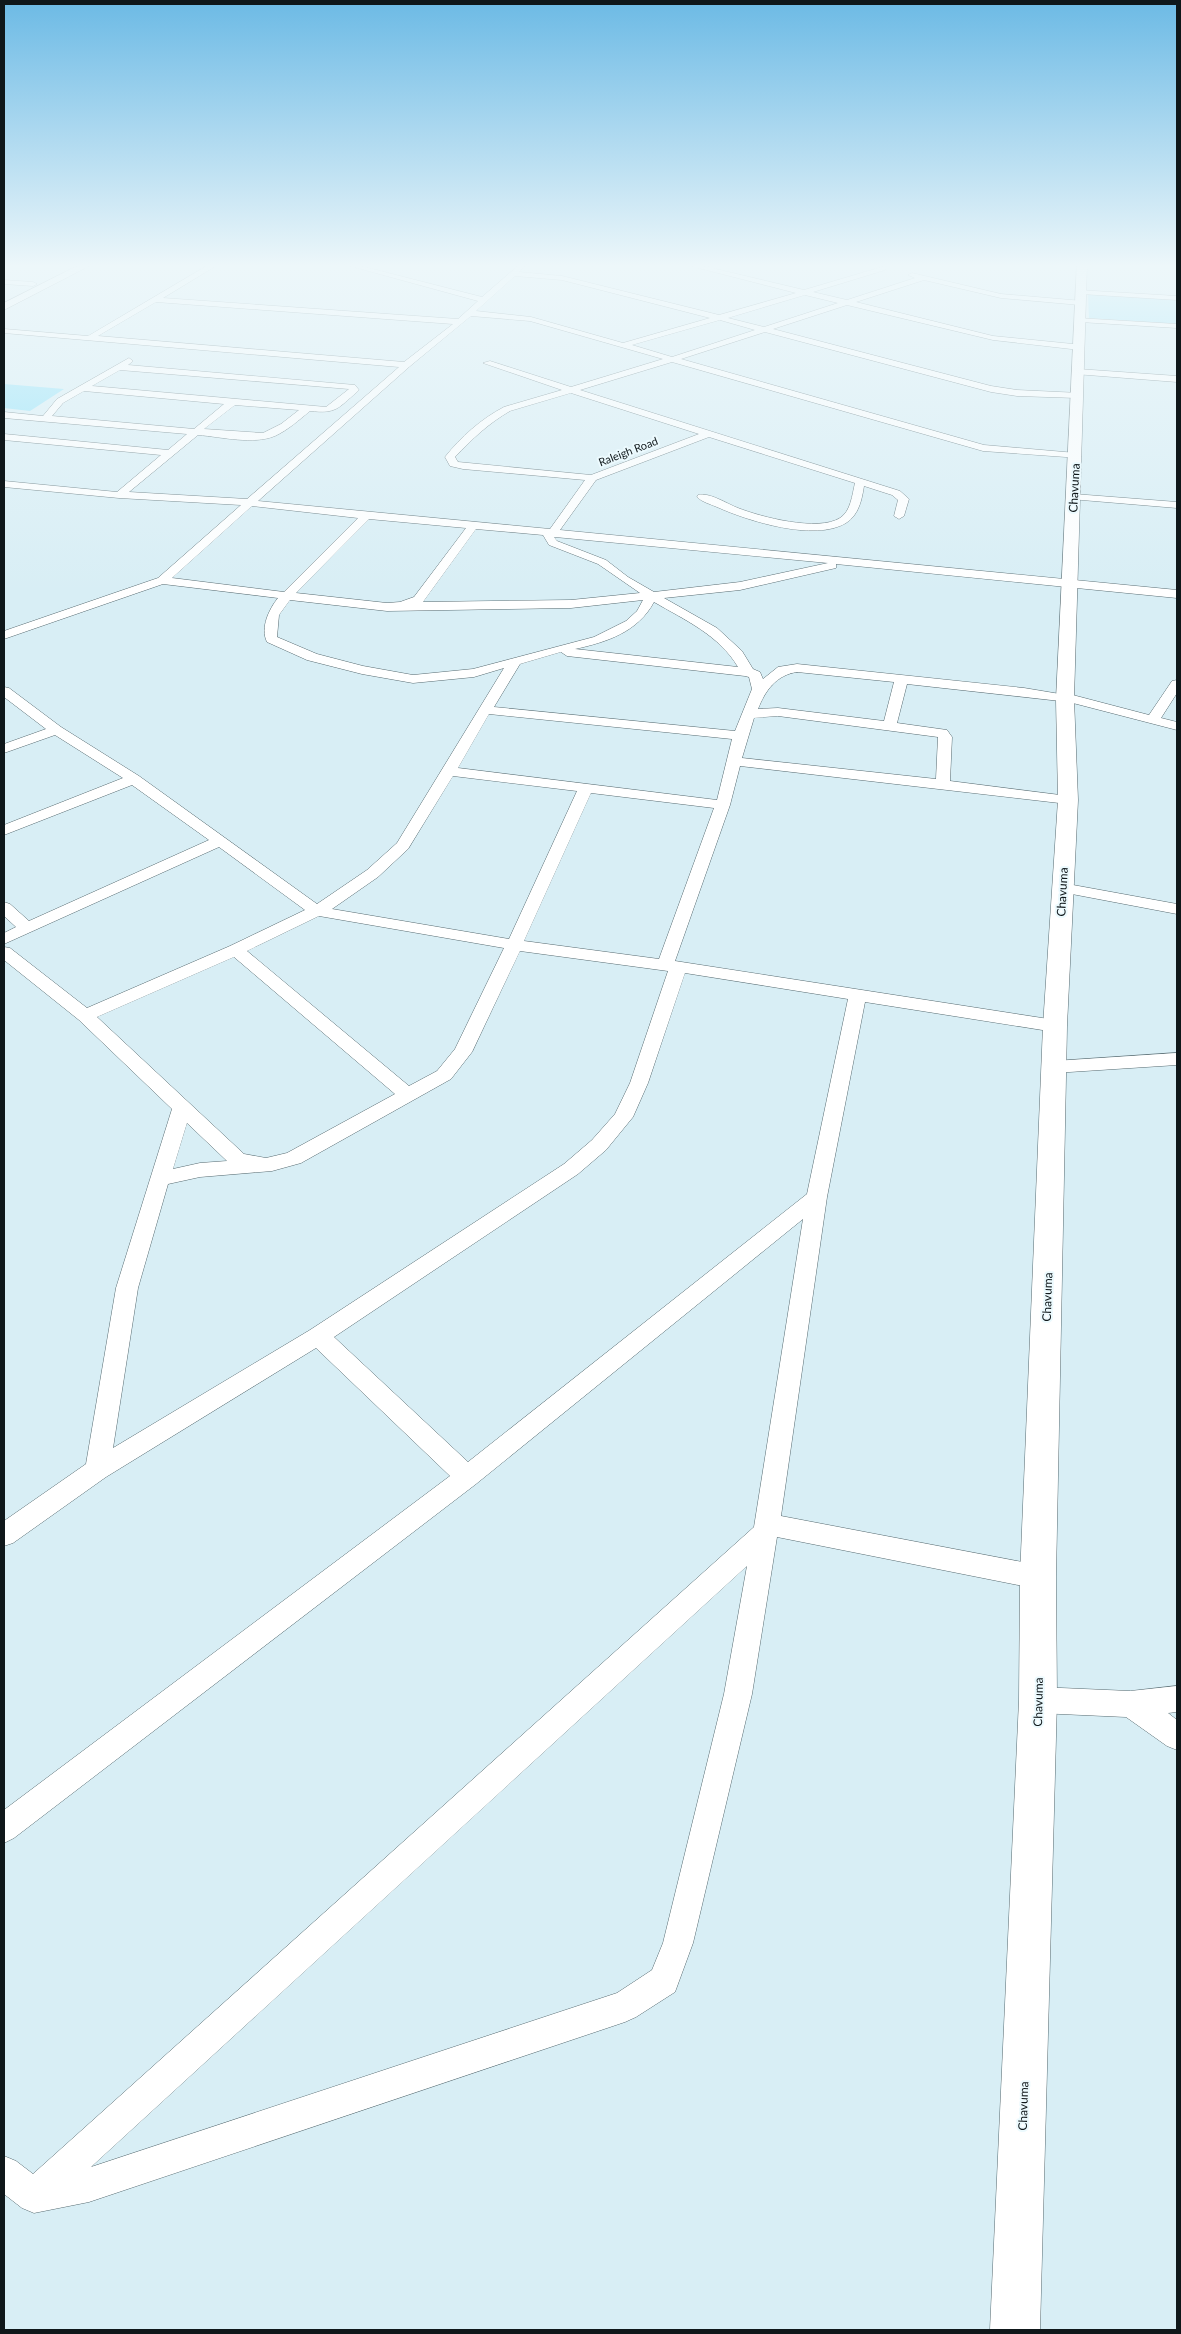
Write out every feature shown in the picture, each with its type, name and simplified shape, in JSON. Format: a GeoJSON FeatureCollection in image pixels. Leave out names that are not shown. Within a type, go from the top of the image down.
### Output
{"type":"FeatureCollection","features":[{"type":"Feature","properties":{"kind":"street"},"geometry":{"type":"LineString","coordinates":[[44,427],[60,401],[109,373]]}},
{"type":"Feature","properties":{"kind":"street"},"geometry":{"type":"LineString","coordinates":[[80,388],[330,410],[354,388],[177,373]]}},
{"type":"Feature","properties":{"kind":"street"},"geometry":{"type":"LineString","coordinates":[[330,386],[345,373]]}},
{"type":"Feature","properties":{"kind":"street"},"geometry":{"type":"LineString","coordinates":[[4,635],[162,580],[397,373]]}},
{"type":"Feature","properties":{"kind":"street"},"geometry":{"type":"LineString","coordinates":[[517,373],[902,496],[904,498],[900,516]]}},
{"type":"Feature","properties":{"kind":"street"},"geometry":{"type":"LineString","coordinates":[[592,478],[463,466],[454,464],[450,457],[474,430],[492,417],[515,406],[626,373]]}},
{"type":"Feature","properties":{"kind":"street"},"geometry":{"type":"LineString","coordinates":[[721,373],[983,448],[1076,456]]}},
{"type":"Feature","properties":{"kind":"street"},"geometry":{"type":"LineString","coordinates":[[930,373],[991,389],[1017,393],[1077,396]]}},
{"type":"Feature","properties":{"kind":"street","name":"Chavuma"},"geometry":{"type":"LineString","coordinates":[[1015,2330],[1038,1700],[1038,1577],[1055,1026],[1068,800],[1065,698],[1078,373]]}},
{"type":"Feature","properties":{"kind":"street"},"geometry":{"type":"LineString","coordinates":[[1091,373],[1177,379]]}},
{"type":"Feature","properties":{"kind":"street"},"geometry":{"type":"LineString","coordinates":[[345,397],[368,399]]}},
{"type":"Feature","properties":{"kind":"street"},"geometry":{"type":"LineString","coordinates":[[119,495],[232,402]]}},
{"type":"Feature","properties":{"kind":"street"},"geometry":{"type":"LineString","coordinates":[[4,437],[44,427],[195,432],[263,437],[307,409]]}},
{"type":"Feature","properties":{"kind":"street"},"geometry":{"type":"LineString","coordinates":[[4,415],[44,427],[168,453]]}},
{"type":"Feature","properties":{"kind":"street","name":"Raleigh Road"},"geometry":{"type":"LineString","coordinates":[[553,533],[592,478],[707,434]]}},
{"type":"Feature","properties":{"kind":"street"},"geometry":{"type":"LineString","coordinates":[[702,497],[735,511],[761,519],[805,525],[830,526],[845,520],[853,511],[860,482]]}},
{"type":"Feature","properties":{"kind":"street"},"geometry":{"type":"LineString","coordinates":[[4,484],[119,495],[226,500],[366,516],[1177,594]]}},
{"type":"Feature","properties":{"kind":"street"},"geometry":{"type":"LineString","coordinates":[[1074,496],[1177,505]]}},
{"type":"Feature","properties":{"kind":"street"},"geometry":{"type":"LineString","coordinates":[[366,516],[277,604],[270,624],[271,639],[312,657],[362,670],[412,679],[474,673],[598,640],[630,624],[642,612],[651,596]]}},
{"type":"Feature","properties":{"kind":"street"},"geometry":{"type":"LineString","coordinates":[[402,606],[418,600],[472,526]]}},
{"type":"Feature","properties":{"kind":"street"},"geometry":{"type":"LineString","coordinates":[[553,533],[548,536],[553,543],[602,562],[651,596],[712,632],[738,654],[748,672]]}},
{"type":"Feature","properties":{"kind":"street"},"geometry":{"type":"LineString","coordinates":[[162,580],[368,607],[571,604],[740,586],[850,562]]}},
{"type":"Feature","properties":{"kind":"street"},"geometry":{"type":"LineString","coordinates":[[551,651],[748,672],[755,675],[759,689]]}},
{"type":"Feature","properties":{"kind":"street"},"geometry":{"type":"LineString","coordinates":[[85,1016],[236,950],[317,911],[389,862],[403,846],[514,661]]}},
{"type":"Feature","properties":{"kind":"street"},"geometry":{"type":"LineString","coordinates":[[4,1535],[97,1470],[318,1336],[571,1169],[599,1145],[623,1117],[640,1083],[672,966],[723,805],[740,736],[759,689],[783,670],[798,668],[1024,692],[1065,698],[1177,726]]}},
{"type":"Feature","properties":{"kind":"street"},"geometry":{"type":"LineString","coordinates":[[890,725],[901,679]]}},
{"type":"Feature","properties":{"kind":"street"},"geometry":{"type":"LineString","coordinates":[[1153,719],[1177,684]]}},
{"type":"Feature","properties":{"kind":"street"},"geometry":{"type":"LineString","coordinates":[[4,691],[56,730],[134,779],[317,911],[514,945],[672,966],[1055,1026]]}},
{"type":"Feature","properties":{"kind":"street"},"geometry":{"type":"LineString","coordinates":[[486,710],[740,736]]}},
{"type":"Feature","properties":{"kind":"street"},"geometry":{"type":"LineString","coordinates":[[749,714],[778,712],[942,733],[945,736],[943,784]]}},
{"type":"Feature","properties":{"kind":"street"},"geometry":{"type":"LineString","coordinates":[[4,749],[56,730]]}},
{"type":"Feature","properties":{"kind":"street"},"geometry":{"type":"LineString","coordinates":[[734,761],[1068,800]]}},
{"type":"Feature","properties":{"kind":"street"},"geometry":{"type":"LineString","coordinates":[[449,771],[723,805]]}},
{"type":"Feature","properties":{"kind":"street"},"geometry":{"type":"LineString","coordinates":[[4,830],[134,779]]}},
{"type":"Feature","properties":{"kind":"street"},"geometry":{"type":"LineString","coordinates":[[160,1179],[200,1170],[268,1166],[294,1158],[444,1075],[463,1052],[478,1024],[586,788]]}},
{"type":"Feature","properties":{"kind":"street"},"geometry":{"type":"LineString","coordinates":[[4,939],[220,841]]}},
{"type":"Feature","properties":{"kind":"street"},"geometry":{"type":"LineString","coordinates":[[1062,888],[1177,909]]}},
{"type":"Feature","properties":{"kind":"street"},"geometry":{"type":"LineString","coordinates":[[4,907],[27,928]]}},
{"type":"Feature","properties":{"kind":"street"},"geometry":{"type":"LineString","coordinates":[[236,950],[408,1095]]}},
{"type":"Feature","properties":{"kind":"street"},"geometry":{"type":"LineString","coordinates":[[4,952],[85,1016],[181,1109],[237,1159],[253,1166]]}},
{"type":"Feature","properties":{"kind":"street"},"geometry":{"type":"LineString","coordinates":[[4,2173],[34,2196],[88,2185],[625,2006],[664,1981],[678,1944],[738,1694],[766,1529],[817,1198],[857,996]]}},
{"type":"Feature","properties":{"kind":"street"},"geometry":{"type":"LineString","coordinates":[[1054,1066],[1177,1059]]}},
{"type":"Feature","properties":{"kind":"street"},"geometry":{"type":"LineString","coordinates":[[97,1470],[127,1288],[181,1109]]}},
{"type":"Feature","properties":{"kind":"street"},"geometry":{"type":"LineString","coordinates":[[4,1828],[467,1477],[817,1198]]}},
{"type":"Feature","properties":{"kind":"street"},"geometry":{"type":"LineString","coordinates":[[318,1336],[467,1477]]}},
{"type":"Feature","properties":{"kind":"street"},"geometry":{"type":"LineString","coordinates":[[766,1529],[1038,1577]]}},
{"type":"Feature","properties":{"kind":"street"},"geometry":{"type":"LineString","coordinates":[[34,2196],[766,1529]]}},
{"type":"Feature","properties":{"kind":"street"},"geometry":{"type":"LineString","coordinates":[[1038,1700],[1130,1704],[1177,1699]]}},
{"type":"Feature","properties":{"kind":"street"},"geometry":{"type":"LineString","coordinates":[[1130,1704],[1177,1736]]}},
{"type":"Feature","properties":{"kind":"shaded area"},"geometry":{"type":"Polygon","coordinates":[[[4,384],[64,389],[30,411],[4,408],[4,384]]]}}]}
